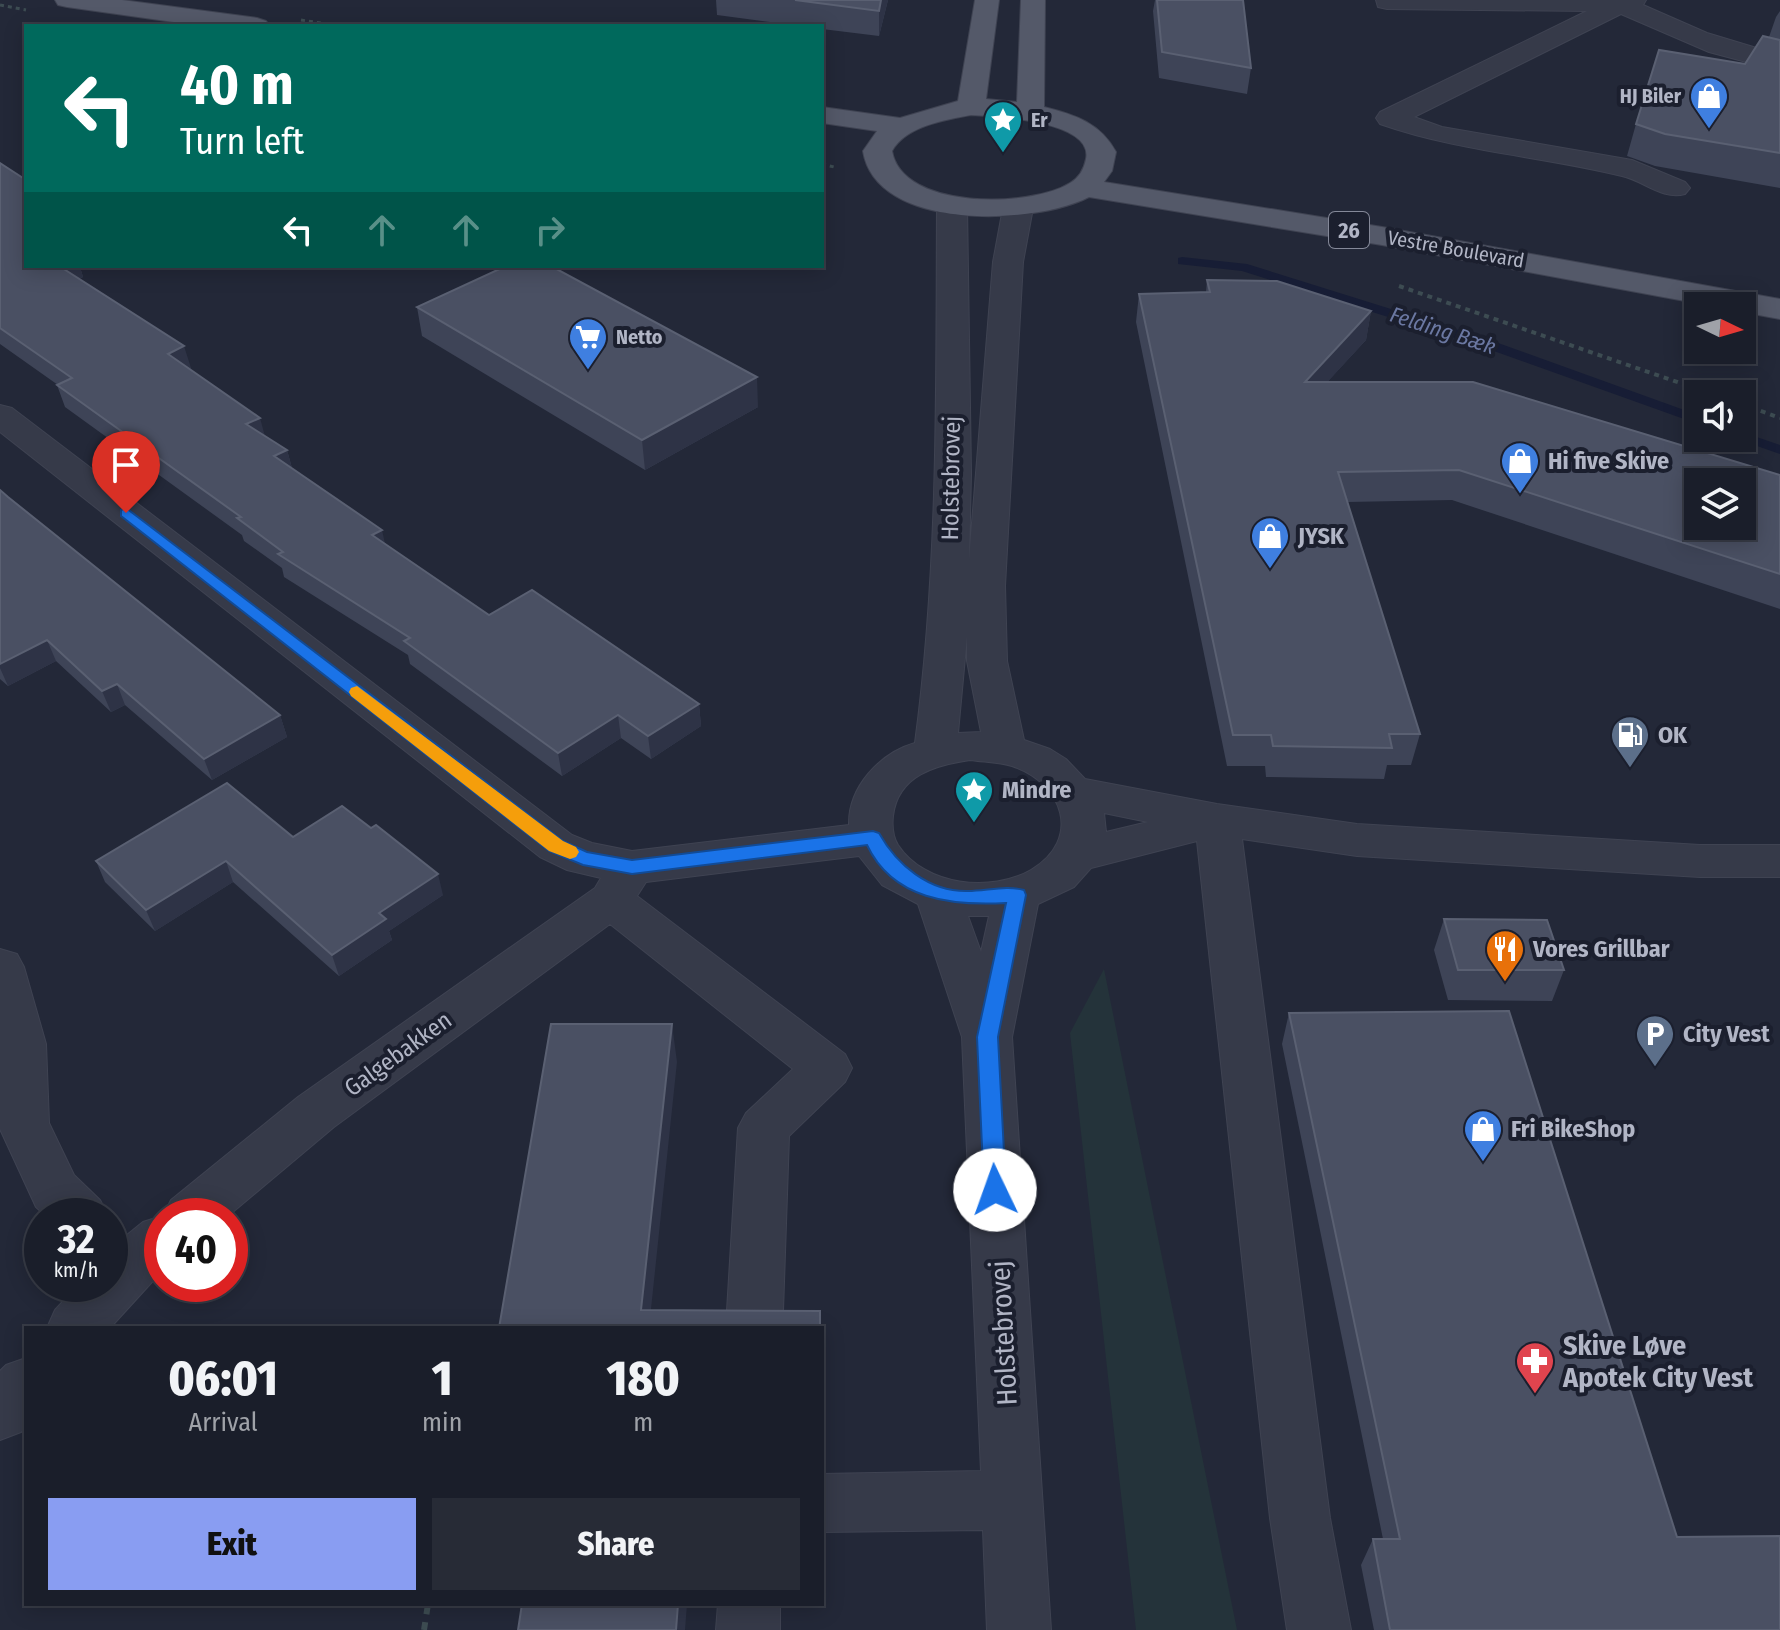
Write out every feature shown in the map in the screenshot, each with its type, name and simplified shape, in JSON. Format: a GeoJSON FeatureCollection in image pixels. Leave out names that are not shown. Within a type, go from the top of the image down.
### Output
{"type":"FeatureCollection","features":[{"type":"Feature","properties":{"kind":"main road"},"geometry":{"type":"LineString","coordinates":[[67,0],[240,24]]}},
{"type":"Feature","properties":{"kind":"main road"},"geometry":{"type":"LineString","coordinates":[[971,107],[987,0]]}},
{"type":"Feature","properties":{"kind":"main road"},"geometry":{"type":"LineString","coordinates":[[1030,111],[1033,0]]}},
{"type":"Feature","properties":{"kind":"main road"},"geometry":{"type":"LineString","coordinates":[[166,15],[204,24]]}},
{"type":"Feature","properties":{"kind":"main road"},"geometry":{"type":"LineString","coordinates":[[971,107],[1030,111],[1060,119],[1083,131],[1098,145],[1102,161],[1097,175],[1084,187],[1044,204],[1018,208],[952,205],[920,196],[896,184],[882,169],[849,147],[885,138],[900,126],[944,110],[971,107]]}},
{"type":"Feature","properties":{"kind":"main road"},"geometry":{"type":"LineString","coordinates":[[824,115],[900,126]]}},
{"type":"Feature","properties":{"kind":"main road","name":"Vestre Boulevard"},"geometry":{"type":"LineString","coordinates":[[1102,161],[1622,255],[1780,291]]}},
{"type":"Feature","properties":{"kind":"main road","name":"Vestre Boulevard"},"geometry":{"type":"LineString","coordinates":[[1084,187],[1397,238],[1780,309]]}},
{"type":"Feature","properties":{"kind":"street"},"geometry":{"type":"LineString","coordinates":[[1387,2],[1620,1],[1660,24],[1746,57],[1780,63]]}},
{"type":"Feature","properties":{"kind":"street"},"geometry":{"type":"LineString","coordinates":[[1620,1],[1390,118],[1436,134],[1632,169],[1675,188]]}},
{"type":"Feature","properties":{"kind":"street","name":"Holstebrovej"},"geometry":{"type":"LineString","coordinates":[[935,751],[946,660],[953,474],[952,205]]}},
{"type":"Feature","properties":{"kind":"street","name":"Holstebrovej"},"geometry":{"type":"LineString","coordinates":[[1005,749],[987,661],[986,586],[1008,262],[1018,208]]}},
{"type":"Feature","properties":{"kind":"street"},"geometry":{"type":"LineString","coordinates":[[0,415],[556,846],[583,858],[622,884],[827,1068],[764,1128],[755,1311]]}},
{"type":"Feature","properties":{"kind":"street"},"geometry":{"type":"LineString","coordinates":[[970,746],[1005,749],[1032,758],[1057,773],[1075,792],[1084,813],[1084,835],[1075,856],[1051,879],[1017,895],[964,898],[937,893],[905,878],[882,857],[873,838],[871,806],[884,782],[907,762],[935,751],[970,746]]}},
{"type":"Feature","properties":{"kind":"street"},"geometry":{"type":"LineString","coordinates":[[1075,792],[1217,820],[1357,840],[1700,861],[1780,861]]}},
{"type":"Feature","properties":{"kind":"street"},"geometry":{"type":"LineString","coordinates":[[1075,856],[1217,820]]}},
{"type":"Feature","properties":{"kind":"street"},"geometry":{"type":"LineString","coordinates":[[1217,820],[1300,1518],[1319,1630]]}},
{"type":"Feature","properties":{"kind":"street"},"geometry":{"type":"LineString","coordinates":[[622,884],[873,838]]}},
{"type":"Feature","properties":{"kind":"street","name":"Galgebakken"},"geometry":{"type":"LineString","coordinates":[[212,1198],[316,1112],[622,884]]}},
{"type":"Feature","properties":{"kind":"street","name":"Holstebrovej"},"geometry":{"type":"LineString","coordinates":[[937,893],[987,1037]]}},
{"type":"Feature","properties":{"kind":"street","name":"Holstebrovej"},"geometry":{"type":"LineString","coordinates":[[1017,895],[987,1037],[1019,1630]]}},
{"type":"Feature","properties":{"kind":"street"},"geometry":{"type":"LineString","coordinates":[[0,967],[21,1044],[23,1123],[55,1191],[62,1198]]}},
{"type":"Feature","properties":{"kind":"street"},"geometry":{"type":"LineString","coordinates":[[76,1326],[134,1249]]}},
{"type":"Feature","properties":{"kind":"street"},"geometry":{"type":"LineString","coordinates":[[0,1413],[24,1386]]}},
{"type":"Feature","properties":{"kind":"street"},"geometry":{"type":"LineString","coordinates":[[824,1503],[1012,1500]]}},
{"type":"Feature","properties":{"kind":"street"},"geometry":{"type":"LineString","coordinates":[[748,1630],[749,1606]]}},
{"type":"Feature","properties":{"kind":"path"},"geometry":{"type":"LineString","coordinates":[[1395,284],[1684,384]]}},
{"type":"Feature","properties":{"kind":"path"},"geometry":{"type":"LineString","coordinates":[[1756,409],[1780,418]]}},
{"type":"Feature","properties":{"kind":"path"},"geometry":{"type":"LineString","coordinates":[[424,1630],[428,1606]]}},
{"type":"Feature","properties":{"kind":"shaded area"},"geometry":{"type":"Polygon","coordinates":[[[1104,969],[1237,1630],[1136,1630],[1070,1033],[1104,969]]]}},
{"type":"Feature","properties":{"kind":"building"},"geometry":{"type":"Polygon","coordinates":[[[795,0],[881,0],[879,11],[795,0]]]}},
{"type":"Feature","properties":{"kind":"building"},"geometry":{"type":"Polygon","coordinates":[[[1157,0],[1243,0],[1251,68],[1162,52],[1157,0]]]}},
{"type":"Feature","properties":{"kind":"building"},"geometry":{"type":"Polygon","coordinates":[[[1763,36],[1780,40],[1780,153],[1665,134],[1636,124],[1659,50],[1745,64],[1763,36]]]}},
{"type":"Feature","properties":{"kind":"building"},"geometry":{"type":"Polygon","coordinates":[[[0,163],[24,179],[24,268],[62,268],[184,346],[168,354],[260,418],[246,424],[287,450],[274,456],[382,530],[372,535],[489,615],[532,590],[699,704],[648,736],[618,715],[558,753],[404,641],[410,638],[278,554],[283,552],[237,518],[241,517],[57,385],[72,378],[0,328],[0,163]]]}},
{"type":"Feature","properties":{"kind":"building","name":"Netto"},"geometry":{"type":"Polygon","coordinates":[[[502,268],[555,268],[757,377],[642,440],[417,307],[502,268]]]}},
{"type":"Feature","properties":{"kind":"building"},"geometry":{"type":"Polygon","coordinates":[[[1207,280],[1277,281],[1371,311],[1305,382],[1473,382],[1684,446],[1684,452],[1704,452],[1780,475],[1780,574],[1459,470],[1338,472],[1420,734],[1389,734],[1392,748],[1273,746],[1271,735],[1233,735],[1139,294],[1210,292],[1207,280]]]}},
{"type":"Feature","properties":{"kind":"building"},"geometry":{"type":"Polygon","coordinates":[[[0,490],[280,715],[204,759],[117,684],[102,691],[47,640],[0,664],[0,490]]]}},
{"type":"Feature","properties":{"kind":"building"},"geometry":{"type":"Polygon","coordinates":[[[227,783],[293,837],[342,806],[371,828],[376,825],[438,874],[379,913],[386,919],[332,955],[226,861],[146,910],[96,861],[227,783]]]}},
{"type":"Feature","properties":{"kind":"building"},"geometry":{"type":"Polygon","coordinates":[[[1444,919],[1547,920],[1564,970],[1458,970],[1444,919]]]}},
{"type":"Feature","properties":{"kind":"building"},"geometry":{"type":"Polygon","coordinates":[[[1509,1011],[1677,1537],[1780,1536],[1780,1630],[1390,1630],[1373,1539],[1400,1539],[1289,1013],[1509,1011]]]}},
{"type":"Feature","properties":{"kind":"building"},"geometry":{"type":"Polygon","coordinates":[[[551,1024],[672,1024],[641,1310],[820,1311],[820,1326],[499,1326],[551,1024]]]}},
{"type":"Feature","properties":{"kind":"building"},"geometry":{"type":"Polygon","coordinates":[[[522,1606],[678,1606],[676,1630],[518,1630],[522,1606]]]}},
{"type":"Feature","properties":{"kind":"waterway","name":"Felding Bæk"},"geometry":{"type":"LineString","coordinates":[[1182,261],[1243,267],[1482,342],[1684,415]]}},
{"type":"Feature","properties":{"kind":"waterway","name":"Felding Bæk"},"geometry":{"type":"LineString","coordinates":[[1756,441],[1780,450]]}},
{"type":"Feature","properties":{"kind":"slow traffic"},"geometry":{"type":"LineString","coordinates":[[357,692],[556,846],[570,852]]}},
{"type":"Feature","properties":{"kind":"place","name":"HJ Biler"},"geometry":{"type":"Point","coordinates":[1709,130]}},
{"type":"Feature","properties":{"kind":"place","name":"Er"},"geometry":{"type":"Point","coordinates":[1003,154]}},
{"type":"Feature","properties":{"kind":"place","name":"Netto"},"geometry":{"type":"Point","coordinates":[588,371]}},
{"type":"Feature","properties":{"kind":"place","name":"Hi five Skive"},"geometry":{"type":"Point","coordinates":[1520,495]}},
{"type":"Feature","properties":{"kind":"place","name":"JYSK"},"geometry":{"type":"Point","coordinates":[1270,570]}},
{"type":"Feature","properties":{"kind":"place","name":"OK"},"geometry":{"type":"Point","coordinates":[1630,769]}},
{"type":"Feature","properties":{"kind":"place","name":"Mindre"},"geometry":{"type":"Point","coordinates":[974,824]}},
{"type":"Feature","properties":{"kind":"place","name":"Vores Grillbar"},"geometry":{"type":"Point","coordinates":[1505,983]}},
{"type":"Feature","properties":{"kind":"place","name":"City Vest"},"geometry":{"type":"Point","coordinates":[1655,1068]}},
{"type":"Feature","properties":{"kind":"place","name":"Fri BikeShop"},"geometry":{"type":"Point","coordinates":[1483,1163]}},
{"type":"Feature","properties":{"kind":"place","name":"Skive Løve Apotek City Vest"},"geometry":{"type":"Point","coordinates":[1535,1395]}},
{"type":"Feature","properties":{"kind":"route"},"geometry":{"type":"LineString","coordinates":[[126,513],[556,846],[583,858],[632,867],[873,838],[882,857],[905,878],[937,893],[991,899],[1017,895],[987,1037],[995,1190]]}}]}
